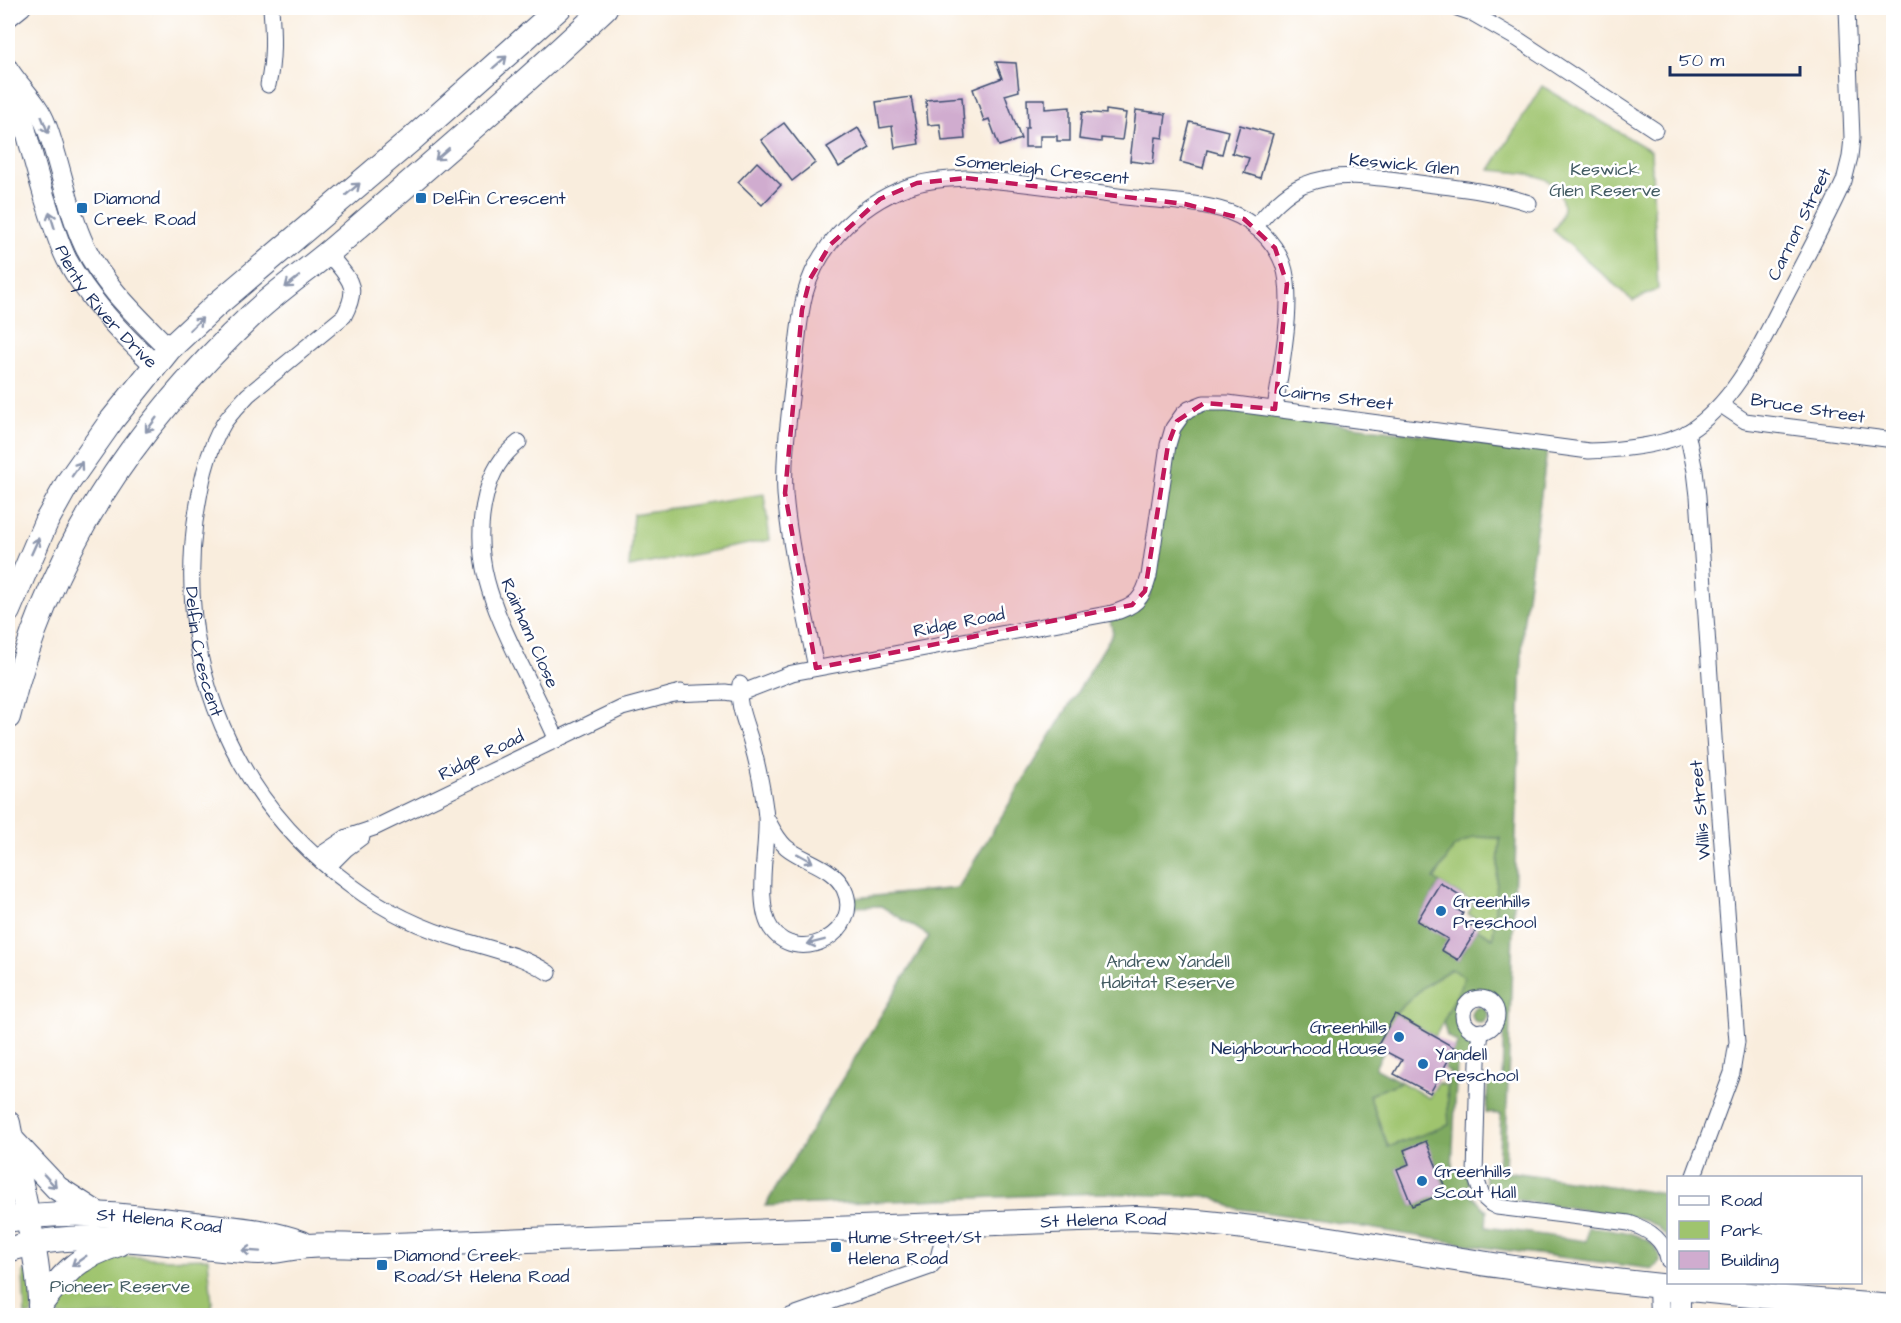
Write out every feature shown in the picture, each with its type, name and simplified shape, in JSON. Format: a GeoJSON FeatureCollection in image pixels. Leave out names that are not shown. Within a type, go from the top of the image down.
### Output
{"type":"FeatureCollection","features":[{"type":"Feature","properties":{"kind":"main road"},"geometry":{"type":"LineString","coordinates":[[8,611],[46,522],[69,481],[112,420],[162,357],[215,306],[420,132],[559,8]]}},
{"type":"Feature","properties":{"kind":"main road"},"geometry":{"type":"LineString","coordinates":[[8,717],[15,688],[49,592],[78,531],[122,463],[188,380],[256,312],[328,253],[549,61],[605,8]]}},
{"type":"Feature","properties":{"kind":"main road","name":"Delfin Crescent"},"geometry":{"type":"LineString","coordinates":[[308,227],[328,253]]}},
{"type":"Feature","properties":{"kind":"main road","name":"Plenty River Drive"},"geometry":{"type":"LineString","coordinates":[[162,357],[188,380]]}},
{"type":"Feature","properties":{"kind":"main road"},"geometry":{"type":"LineString","coordinates":[[9,1130],[57,1188],[98,1214]]}},
{"type":"Feature","properties":{"kind":"main road"},"geometry":{"type":"LineString","coordinates":[[9,1130],[17,1218],[34,1243],[40,1310]]}},
{"type":"Feature","properties":{"kind":"main road","name":"St Helena Road"},"geometry":{"type":"LineString","coordinates":[[17,1218],[63,1213],[98,1214],[263,1233],[309,1246]]}},
{"type":"Feature","properties":{"kind":"main road","name":"St Helena Road"},"geometry":{"type":"LineString","coordinates":[[8,1250],[34,1243],[89,1237],[261,1252],[292,1250],[309,1246],[365,1246],[1106,1217],[1215,1223],[1501,1266],[1667,1281]]}},
{"type":"Feature","properties":{"kind":"main road"},"geometry":{"type":"LineString","coordinates":[[40,1310],[67,1271],[82,1259],[99,1250],[133,1240]]}},
{"type":"Feature","properties":{"kind":"main road","name":"St Helena Road"},"geometry":{"type":"LineString","coordinates":[[1698,1284],[1893,1307]]}},
{"type":"Feature","properties":{"kind":"street"},"geometry":{"type":"LineString","coordinates":[[8,20],[23,8]]}},
{"type":"Feature","properties":{"kind":"street"},"geometry":{"type":"LineString","coordinates":[[268,85],[272,69],[273,45],[271,8]]}},
{"type":"Feature","properties":{"kind":"street"},"geometry":{"type":"LineString","coordinates":[[1457,8],[1472,13],[1518,40],[1655,130]]}},
{"type":"Feature","properties":{"kind":"street","name":"Carnon Street"},"geometry":{"type":"LineString","coordinates":[[1721,405],[1748,367],[1844,182],[1852,138],[1846,8]]}},
{"type":"Feature","properties":{"kind":"street","name":"Plenty River Drive"},"geometry":{"type":"LineString","coordinates":[[9,75],[35,104],[46,124],[86,248],[106,280],[130,308],[162,357]]}},
{"type":"Feature","properties":{"kind":"street","name":"Plenty River Drive"},"geometry":{"type":"LineString","coordinates":[[9,75],[57,237],[76,275],[114,323],[162,357]]}},
{"type":"Feature","properties":{"kind":"street","name":"Keswick Glen"},"geometry":{"type":"LineString","coordinates":[[1255,227],[1292,191],[1319,180],[1337,177],[1374,177],[1490,192],[1529,203]]}},
{"type":"Feature","properties":{"kind":"street","name":"Somerleigh Crescent"},"geometry":{"type":"LineString","coordinates":[[816,668],[791,538],[785,493],[786,450],[805,294],[818,263],[847,225],[880,199],[902,189],[935,180],[966,178],[1229,212],[1255,227],[1275,248],[1283,266],[1288,304],[1275,409]]}},
{"type":"Feature","properties":{"kind":"street","name":"Delfin Crescent"},"geometry":{"type":"LineString","coordinates":[[328,253],[352,284],[354,293],[344,316],[248,395],[225,421],[205,473],[197,507],[192,564],[193,617],[197,646],[213,707],[234,754],[271,809],[322,862],[352,886],[407,919],[438,932],[514,954],[549,973]]}},
{"type":"Feature","properties":{"kind":"street"},"geometry":{"type":"LineString","coordinates":[[114,323],[130,308]]}},
{"type":"Feature","properties":{"kind":"street","name":"Cairns Street"},"geometry":{"type":"LineString","coordinates":[[1132,605],[1140,599],[1147,583],[1168,445],[1177,421],[1189,409],[1204,403],[1228,403],[1589,451],[1649,444],[1687,432]]}},
{"type":"Feature","properties":{"kind":"street"},"geometry":{"type":"LineString","coordinates":[[1687,432],[1721,405]]}},
{"type":"Feature","properties":{"kind":"street","name":"Bruce Street"},"geometry":{"type":"LineString","coordinates":[[1721,405],[1745,421],[1893,440]]}},
{"type":"Feature","properties":{"kind":"street","name":"Willis Street"},"geometry":{"type":"LineString","coordinates":[[1687,432],[1698,496],[1737,1042],[1732,1072],[1694,1176]]}},
{"type":"Feature","properties":{"kind":"street","name":"Rainham Close"},"geometry":{"type":"LineString","coordinates":[[519,442],[501,458],[488,489],[481,525],[482,559],[489,593],[502,626],[557,740]]}},
{"type":"Feature","properties":{"kind":"street","name":"Ridge Road"},"geometry":{"type":"LineString","coordinates":[[322,862],[346,849],[374,828],[621,708],[710,683],[722,682],[742,689],[764,674],[792,673],[1112,613],[1132,605]]}},
{"type":"Feature","properties":{"kind":"street"},"geometry":{"type":"LineString","coordinates":[[742,689],[766,817],[763,901],[765,919],[773,931],[784,940],[797,945],[817,944],[832,936],[843,921],[848,900],[844,890],[832,874],[788,849],[779,841],[766,817]]}},
{"type":"Feature","properties":{"kind":"street"},"geometry":{"type":"LineString","coordinates":[[1481,1031],[1475,1160],[1477,1184],[1482,1196],[1497,1206],[1636,1225],[1648,1230],[1663,1244],[1667,1257]]}},
{"type":"Feature","properties":{"kind":"street"},"geometry":{"type":"LineString","coordinates":[[790,1316],[930,1267],[938,1258],[946,1224]]}},
{"type":"Feature","properties":{"kind":"street"},"geometry":{"type":"LineString","coordinates":[[1660,1316],[1671,1284]]}},
{"type":"Feature","properties":{"kind":"street"},"geometry":{"type":"LineString","coordinates":[[1673,1284],[1680,1316]]}},
{"type":"Feature","properties":{"kind":"highlighted area"},"geometry":{"type":"Polygon","coordinates":[[[966,178],[1185,204],[1244,219],[1275,248],[1287,284],[1275,409],[1204,403],[1177,421],[1168,445],[1145,591],[1132,605],[816,668],[785,493],[802,310],[810,279],[830,245],[880,199],[917,183],[966,178]]]}},
{"type":"Feature","properties":{"kind":"green space","name":"Keswick Glen Reserve"},"geometry":{"type":"Polygon","coordinates":[[[1542,86],[1651,151],[1658,289],[1633,301],[1553,230],[1560,220],[1563,208],[1558,190],[1551,183],[1533,175],[1490,170],[1542,86]]]}},
{"type":"Feature","properties":{"kind":"green space","name":"Andrew Yandell Habitat Reserve"},"geometry":{"type":"Polygon","coordinates":[[[1214,408],[1547,451],[1523,626],[1505,1171],[1665,1194],[1667,1189],[1667,1238],[1657,1226],[1639,1218],[1504,1198],[1489,1188],[1484,1170],[1498,1168],[1501,1114],[1486,1113],[1488,1082],[1502,1082],[1504,1008],[1496,995],[1484,990],[1470,993],[1465,997],[1460,1002],[1456,1014],[1456,1019],[1470,1045],[1470,1062],[1457,1062],[1452,1170],[1466,1172],[1472,1196],[1487,1211],[1486,1227],[1586,1241],[1588,1227],[1633,1234],[1652,1244],[1658,1252],[1660,1262],[1653,1269],[1489,1248],[1233,1208],[1214,1197],[1098,1193],[765,1206],[929,936],[881,906],[854,907],[854,898],[958,888],[1113,633],[1110,620],[1133,612],[1150,595],[1172,452],[1182,424],[1195,412],[1214,408]],[[1474,837],[1454,847],[1434,879],[1440,883],[1417,921],[1448,939],[1442,950],[1458,960],[1477,929],[1493,938],[1500,838],[1474,837]],[[1451,969],[1423,987],[1395,1014],[1384,1051],[1375,1068],[1401,1082],[1369,1095],[1388,1147],[1449,1125],[1447,1086],[1450,1072],[1443,1068],[1458,1043],[1447,1036],[1443,1022],[1465,977],[1451,969]],[[1426,1141],[1404,1150],[1409,1164],[1397,1169],[1412,1206],[1447,1192],[1426,1141]]]}},
{"type":"Feature","properties":{"kind":"green space"},"geometry":{"type":"Polygon","coordinates":[[[764,494],[770,540],[629,567],[633,514],[764,494]]]}},
{"type":"Feature","properties":{"kind":"green space"},"geometry":{"type":"Polygon","coordinates":[[[1474,837],[1500,838],[1493,939],[1477,929],[1481,922],[1468,914],[1474,903],[1434,880],[1454,847],[1474,837]]]}},
{"type":"Feature","properties":{"kind":"green space"},"geometry":{"type":"Polygon","coordinates":[[[1451,969],[1466,977],[1435,1037],[1395,1014],[1423,987],[1451,969]]]}},
{"type":"Feature","properties":{"kind":"green space"},"geometry":{"type":"Polygon","coordinates":[[[1477,1007],[1483,1007],[1488,1015],[1486,1021],[1477,1023],[1472,1018],[1472,1012],[1477,1007]]]}},
{"type":"Feature","properties":{"kind":"green space"},"geometry":{"type":"Polygon","coordinates":[[[1401,1082],[1429,1098],[1438,1083],[1447,1086],[1449,1125],[1389,1148],[1369,1095],[1401,1082]]]}},
{"type":"Feature","properties":{"kind":"green space","name":"Pioneer Reserve"},"geometry":{"type":"Polygon","coordinates":[[[122,1256],[169,1259],[208,1258],[213,1315],[59,1316],[60,1297],[76,1271],[122,1256]]]}},
{"type":"Feature","properties":{"kind":"green space"},"geometry":{"type":"Polygon","coordinates":[[[29,1270],[32,1315],[25,1315],[23,1272],[29,1270]]]}},
{"type":"Feature","properties":{"kind":"building"},"geometry":{"type":"Polygon","coordinates":[[[996,62],[1016,63],[1019,91],[1005,95],[1021,139],[999,146],[989,119],[984,121],[973,89],[1002,78],[996,62]]]}},
{"type":"Feature","properties":{"kind":"building"},"geometry":{"type":"Polygon","coordinates":[[[911,97],[919,144],[895,148],[892,126],[880,128],[876,102],[911,97]]]}},
{"type":"Feature","properties":{"kind":"building"},"geometry":{"type":"Polygon","coordinates":[[[962,97],[965,139],[942,141],[940,124],[928,125],[926,100],[962,97]]]}},
{"type":"Feature","properties":{"kind":"building"},"geometry":{"type":"Polygon","coordinates":[[[1027,99],[1045,99],[1045,109],[1070,107],[1070,141],[1057,141],[1057,136],[1040,136],[1040,147],[1025,147],[1025,128],[1028,128],[1027,99]]]}},
{"type":"Feature","properties":{"kind":"building"},"geometry":{"type":"Polygon","coordinates":[[[1106,110],[1126,113],[1122,140],[1101,138],[1101,142],[1079,139],[1082,112],[1106,114],[1106,110]]]}},
{"type":"Feature","properties":{"kind":"building"},"geometry":{"type":"Polygon","coordinates":[[[1136,110],[1166,114],[1163,138],[1156,137],[1153,164],[1130,161],[1136,110]]]}},
{"type":"Feature","properties":{"kind":"building"},"geometry":{"type":"Polygon","coordinates":[[[1190,122],[1228,131],[1222,154],[1207,150],[1203,168],[1180,162],[1190,122]]]}},
{"type":"Feature","properties":{"kind":"building"},"geometry":{"type":"Polygon","coordinates":[[[784,123],[815,163],[792,181],[761,140],[784,123]]]}},
{"type":"Feature","properties":{"kind":"building"},"geometry":{"type":"Polygon","coordinates":[[[1240,125],[1273,134],[1260,178],[1244,173],[1249,158],[1232,153],[1240,125]]]}},
{"type":"Feature","properties":{"kind":"building"},"geometry":{"type":"Polygon","coordinates":[[[858,128],[870,148],[839,167],[827,147],[858,128]]]}},
{"type":"Feature","properties":{"kind":"building"},"geometry":{"type":"Polygon","coordinates":[[[757,162],[781,185],[762,205],[738,182],[757,162]]]}},
{"type":"Feature","properties":{"kind":"building","name":"Greenhills Preschool"},"geometry":{"type":"Polygon","coordinates":[[[1440,883],[1463,897],[1456,909],[1463,913],[1460,919],[1477,929],[1458,960],[1441,950],[1448,939],[1417,921],[1440,883]]]}},
{"type":"Feature","properties":{"kind":"building","name":"Yandell Preschool"},"geometry":{"type":"Polygon","coordinates":[[[1395,1014],[1455,1048],[1430,1093],[1394,1074],[1402,1060],[1377,1047],[1395,1014]]]}},
{"type":"Feature","properties":{"kind":"building","name":"Greenhills Scout Hall"},"geometry":{"type":"Polygon","coordinates":[[[1426,1141],[1447,1192],[1412,1206],[1397,1169],[1409,1164],[1404,1150],[1426,1141]]]}},
{"type":"Feature","properties":{"kind":"place","name":"Delfin Crescent"},"geometry":{"type":"Point","coordinates":[421,198]}},
{"type":"Feature","properties":{"kind":"place","name":"Diamond Creek Road"},"geometry":{"type":"Point","coordinates":[82,208]}},
{"type":"Feature","properties":{"kind":"place","name":"Greenhills Preschool"},"geometry":{"type":"Point","coordinates":[1441,911]}},
{"type":"Feature","properties":{"kind":"place","name":"Greenhills Neighbourhood House"},"geometry":{"type":"Point","coordinates":[1399,1037]}},
{"type":"Feature","properties":{"kind":"place","name":"Yandell Preschool"},"geometry":{"type":"Point","coordinates":[1423,1064]}},
{"type":"Feature","properties":{"kind":"place","name":"Greenhills Scout Hall"},"geometry":{"type":"Point","coordinates":[1422,1181]}},
{"type":"Feature","properties":{"kind":"place","name":"Hume Street/St Helena Road"},"geometry":{"type":"Point","coordinates":[836,1247]}},
{"type":"Feature","properties":{"kind":"place","name":"Diamond Creek Road/St Helena Road"},"geometry":{"type":"Point","coordinates":[382,1265]}}]}
